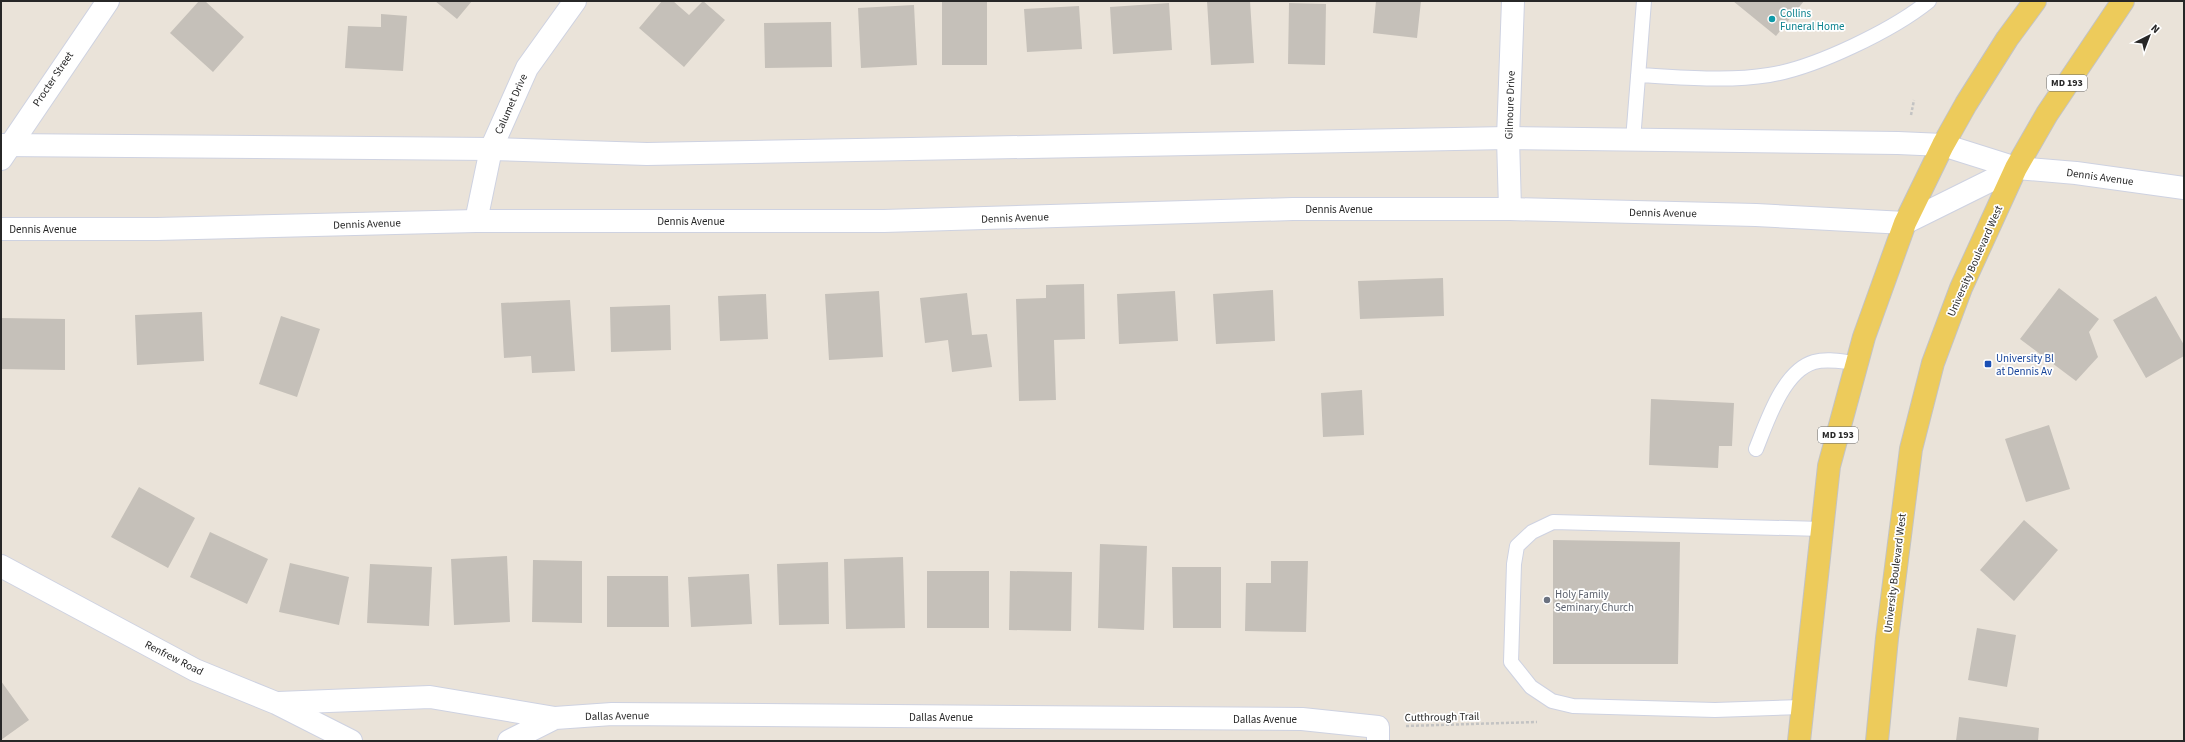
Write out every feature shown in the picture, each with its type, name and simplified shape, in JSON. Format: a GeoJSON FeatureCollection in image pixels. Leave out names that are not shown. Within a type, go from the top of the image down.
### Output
{"type":"FeatureCollection","features":[{"type":"Feature","properties":{"kind":"main road","name":"MD 193"},"geometry":{"type":"LineString","coordinates":[[1799,741],[1829,466],[1864,337],[1906,223],[1943,146],[1966,104],[2007,39],[2035,1]]}},
{"type":"Feature","properties":{"kind":"main road","name":"University Boulevard West"},"geometry":{"type":"LineString","coordinates":[[1877,741],[1887,638],[1913,442],[1933,363],[1960,288],[2016,168],[2047,114],[2123,1]]}},
{"type":"Feature","properties":{"kind":"street","name":"Procter Street"},"geometry":{"type":"LineString","coordinates":[[4,150],[108,1]]}},
{"type":"Feature","properties":{"kind":"street","name":"Calumet Drive"},"geometry":{"type":"LineString","coordinates":[[476,221],[491,149],[527,68],[575,1]]}},
{"type":"Feature","properties":{"kind":"street","name":"Gilmoure Drive"},"geometry":{"type":"LineString","coordinates":[[1510,209],[1508,138],[1513,1]]}},
{"type":"Feature","properties":{"kind":"street","name":"Dennis Avenue"},"geometry":{"type":"LineString","coordinates":[[4,150],[491,149],[647,154],[1508,138],[1633,140],[1943,146],[2016,168],[2076,173],[2184,188]]}},
{"type":"Feature","properties":{"kind":"street","name":"Dennis Avenue"},"geometry":{"type":"LineString","coordinates":[[1,229],[157,230],[476,221],[884,222],[1293,209],[1510,209],[1756,215],[1906,223],[2016,168]]}},
{"type":"Feature","properties":{"kind":"street","name":"Renfrew Road"},"geometry":{"type":"LineString","coordinates":[[2,569],[195,670],[276,703],[352,741]]}},
{"type":"Feature","properties":{"kind":"street"},"geometry":{"type":"LineString","coordinates":[[276,703],[430,697],[555,718]]}},
{"type":"Feature","properties":{"kind":"street","name":"Dallas Avenue"},"geometry":{"type":"LineString","coordinates":[[509,741],[555,718],[620,714],[1294,719],[1378,734]]}},
{"type":"Feature","properties":{"kind":"lane"},"geometry":{"type":"LineString","coordinates":[[1633,140],[1644,1]]}},
{"type":"Feature","properties":{"kind":"lane"},"geometry":{"type":"LineString","coordinates":[[1638,75],[1713,79],[1770,75],[1828,58],[1886,29],[1929,1]]}},
{"type":"Feature","properties":{"kind":"lane"},"geometry":{"type":"LineString","coordinates":[[1756,449],[1774,404],[1801,367],[1815,362],[1829,360],[1857,363]]}},
{"type":"Feature","properties":{"kind":"lane"},"geometry":{"type":"LineString","coordinates":[[1802,707],[1715,710],[1573,706],[1552,701],[1531,687],[1511,662],[1514,564],[1517,546],[1532,532],[1553,522],[1822,529]]}},
{"type":"Feature","properties":{"kind":"path"},"geometry":{"type":"LineString","coordinates":[[1910,118],[1914,100]]}},
{"type":"Feature","properties":{"kind":"path","name":"Cutthrough Trail"},"geometry":{"type":"LineString","coordinates":[[1378,734],[1544,721]]}},
{"type":"Feature","properties":{"kind":"building"},"geometry":{"type":"Polygon","coordinates":[[[199,1],[205,1],[244,37],[213,72],[170,33],[199,1]]]}},
{"type":"Feature","properties":{"kind":"building"},"geometry":{"type":"Polygon","coordinates":[[[435,1],[472,1],[457,19],[435,1]]]}},
{"type":"Feature","properties":{"kind":"building"},"geometry":{"type":"Polygon","coordinates":[[[662,1],[673,1],[689,15],[703,1],[725,20],[684,67],[639,28],[662,1]]]}},
{"type":"Feature","properties":{"kind":"building"},"geometry":{"type":"Polygon","coordinates":[[[942,1],[987,1],[987,65],[942,65],[942,1]]]}},
{"type":"Feature","properties":{"kind":"building"},"geometry":{"type":"Polygon","coordinates":[[[1207,1],[1250,1],[1254,63],[1211,65],[1207,1]]]}},
{"type":"Feature","properties":{"kind":"building"},"geometry":{"type":"Polygon","coordinates":[[[1376,1],[1421,1],[1417,38],[1373,33],[1376,1]]]}},
{"type":"Feature","properties":{"kind":"building","name":"Collins Funeral Home"},"geometry":{"type":"Polygon","coordinates":[[[1733,1],[1804,1],[1776,36],[1733,1]]]}},
{"type":"Feature","properties":{"kind":"building"},"geometry":{"type":"Polygon","coordinates":[[[1169,3],[1172,50],[1113,54],[1110,7],[1169,3]]]}},
{"type":"Feature","properties":{"kind":"building"},"geometry":{"type":"Polygon","coordinates":[[[1289,3],[1326,4],[1325,65],[1288,64],[1289,3]]]}},
{"type":"Feature","properties":{"kind":"building"},"geometry":{"type":"Polygon","coordinates":[[[914,5],[917,65],[861,68],[858,8],[914,5]]]}},
{"type":"Feature","properties":{"kind":"building"},"geometry":{"type":"Polygon","coordinates":[[[1079,6],[1082,49],[1027,52],[1024,9],[1079,6]]]}},
{"type":"Feature","properties":{"kind":"building"},"geometry":{"type":"Polygon","coordinates":[[[381,14],[407,16],[403,71],[345,68],[348,26],[381,27],[381,14]]]}},
{"type":"Feature","properties":{"kind":"building"},"geometry":{"type":"Polygon","coordinates":[[[831,22],[832,67],[765,68],[764,23],[831,22]]]}},
{"type":"Feature","properties":{"kind":"building"},"geometry":{"type":"Polygon","coordinates":[[[1443,278],[1444,316],[1360,319],[1358,281],[1443,278]]]}},
{"type":"Feature","properties":{"kind":"building"},"geometry":{"type":"Polygon","coordinates":[[[1084,284],[1085,339],[1054,340],[1056,400],[1019,401],[1016,299],[1046,298],[1046,285],[1084,284]]]}},
{"type":"Feature","properties":{"kind":"building"},"geometry":{"type":"Polygon","coordinates":[[[2059,288],[2099,319],[2089,332],[2098,357],[2076,381],[2020,339],[2059,288]]]}},
{"type":"Feature","properties":{"kind":"building"},"geometry":{"type":"Polygon","coordinates":[[[1273,290],[1275,341],[1216,344],[1213,294],[1273,290]]]}},
{"type":"Feature","properties":{"kind":"building"},"geometry":{"type":"Polygon","coordinates":[[[879,291],[883,357],[829,360],[825,294],[879,291]]]}},
{"type":"Feature","properties":{"kind":"building"},"geometry":{"type":"Polygon","coordinates":[[[1175,291],[1178,341],[1119,344],[1117,294],[1175,291]]]}},
{"type":"Feature","properties":{"kind":"building"},"geometry":{"type":"Polygon","coordinates":[[[967,293],[972,335],[987,334],[992,367],[952,372],[948,340],[925,343],[920,298],[967,293]]]}},
{"type":"Feature","properties":{"kind":"building"},"geometry":{"type":"Polygon","coordinates":[[[766,294],[768,339],[720,341],[718,296],[766,294]]]}},
{"type":"Feature","properties":{"kind":"building"},"geometry":{"type":"Polygon","coordinates":[[[2156,296],[2184,345],[2184,356],[2146,378],[2113,320],[2156,296]]]}},
{"type":"Feature","properties":{"kind":"building"},"geometry":{"type":"Polygon","coordinates":[[[570,300],[575,371],[532,373],[531,356],[504,358],[501,303],[570,300]]]}},
{"type":"Feature","properties":{"kind":"building"},"geometry":{"type":"Polygon","coordinates":[[[670,305],[671,350],[611,352],[610,307],[670,305]]]}},
{"type":"Feature","properties":{"kind":"building"},"geometry":{"type":"Polygon","coordinates":[[[202,312],[204,361],[137,365],[135,315],[202,312]]]}},
{"type":"Feature","properties":{"kind":"building"},"geometry":{"type":"Polygon","coordinates":[[[281,316],[320,329],[297,397],[259,384],[281,316]]]}},
{"type":"Feature","properties":{"kind":"building"},"geometry":{"type":"Polygon","coordinates":[[[1,318],[65,319],[65,370],[1,369],[1,318]]]}},
{"type":"Feature","properties":{"kind":"building"},"geometry":{"type":"Polygon","coordinates":[[[1362,390],[1364,435],[1323,437],[1321,393],[1362,390]]]}},
{"type":"Feature","properties":{"kind":"building"},"geometry":{"type":"Polygon","coordinates":[[[1651,399],[1734,403],[1732,446],[1719,446],[1718,468],[1649,465],[1651,399]]]}},
{"type":"Feature","properties":{"kind":"building"},"geometry":{"type":"Polygon","coordinates":[[[2049,425],[2070,489],[2026,502],[2005,439],[2049,425]]]}},
{"type":"Feature","properties":{"kind":"building"},"geometry":{"type":"Polygon","coordinates":[[[139,487],[195,518],[168,568],[111,537],[139,487]]]}},
{"type":"Feature","properties":{"kind":"building"},"geometry":{"type":"Polygon","coordinates":[[[2024,520],[2058,550],[2014,601],[1980,570],[2024,520]]]}},
{"type":"Feature","properties":{"kind":"building"},"geometry":{"type":"Polygon","coordinates":[[[210,532],[268,559],[247,604],[190,577],[210,532]]]}},
{"type":"Feature","properties":{"kind":"building"},"geometry":{"type":"Polygon","coordinates":[[[1553,540],[1680,542],[1678,664],[1553,664],[1553,540]]]}},
{"type":"Feature","properties":{"kind":"building"},"geometry":{"type":"Polygon","coordinates":[[[1100,544],[1147,546],[1144,630],[1098,628],[1100,544]]]}},
{"type":"Feature","properties":{"kind":"building"},"geometry":{"type":"Polygon","coordinates":[[[507,556],[510,622],[454,625],[451,559],[507,556]]]}},
{"type":"Feature","properties":{"kind":"building"},"geometry":{"type":"Polygon","coordinates":[[[903,557],[905,628],[846,629],[844,559],[903,557]]]}},
{"type":"Feature","properties":{"kind":"building"},"geometry":{"type":"Polygon","coordinates":[[[533,560],[582,561],[582,623],[532,622],[533,560]]]}},
{"type":"Feature","properties":{"kind":"building"},"geometry":{"type":"Polygon","coordinates":[[[1271,561],[1308,561],[1306,632],[1245,631],[1246,583],[1271,583],[1271,561]]]}},
{"type":"Feature","properties":{"kind":"building"},"geometry":{"type":"Polygon","coordinates":[[[828,562],[829,624],[779,625],[777,564],[828,562]]]}},
{"type":"Feature","properties":{"kind":"building"},"geometry":{"type":"Polygon","coordinates":[[[290,563],[349,577],[339,625],[279,612],[290,563]]]}},
{"type":"Feature","properties":{"kind":"building"},"geometry":{"type":"Polygon","coordinates":[[[370,564],[432,567],[429,626],[367,623],[370,564]]]}},
{"type":"Feature","properties":{"kind":"building"},"geometry":{"type":"Polygon","coordinates":[[[1172,567],[1221,567],[1221,628],[1173,628],[1172,567]]]}},
{"type":"Feature","properties":{"kind":"building"},"geometry":{"type":"Polygon","coordinates":[[[927,571],[989,571],[989,628],[927,628],[927,571]]]}},
{"type":"Feature","properties":{"kind":"building"},"geometry":{"type":"Polygon","coordinates":[[[1010,571],[1072,572],[1071,631],[1009,630],[1010,571]]]}},
{"type":"Feature","properties":{"kind":"building"},"geometry":{"type":"Polygon","coordinates":[[[749,574],[752,624],[691,627],[688,577],[749,574]]]}},
{"type":"Feature","properties":{"kind":"building"},"geometry":{"type":"Polygon","coordinates":[[[607,576],[668,576],[669,627],[607,627],[607,576]]]}},
{"type":"Feature","properties":{"kind":"building"},"geometry":{"type":"Polygon","coordinates":[[[1977,628],[2016,635],[2007,687],[1968,680],[1977,628]]]}},
{"type":"Feature","properties":{"kind":"building"},"geometry":{"type":"Polygon","coordinates":[[[1,681],[29,720],[1,740],[1,681]]]}},
{"type":"Feature","properties":{"kind":"building"},"geometry":{"type":"Polygon","coordinates":[[[1959,717],[2039,728],[2038,741],[1956,741],[1959,717]]]}},
{"type":"Feature","properties":{"kind":"place","name":"Collins Funeral Home"},"geometry":{"type":"Point","coordinates":[1772,19]}},
{"type":"Feature","properties":{"kind":"place","name":"University Bl at Dennis Av"},"geometry":{"type":"Point","coordinates":[1988,364]}},
{"type":"Feature","properties":{"kind":"place","name":"Holy Family Seminary Church"},"geometry":{"type":"Point","coordinates":[1547,600]}}]}
